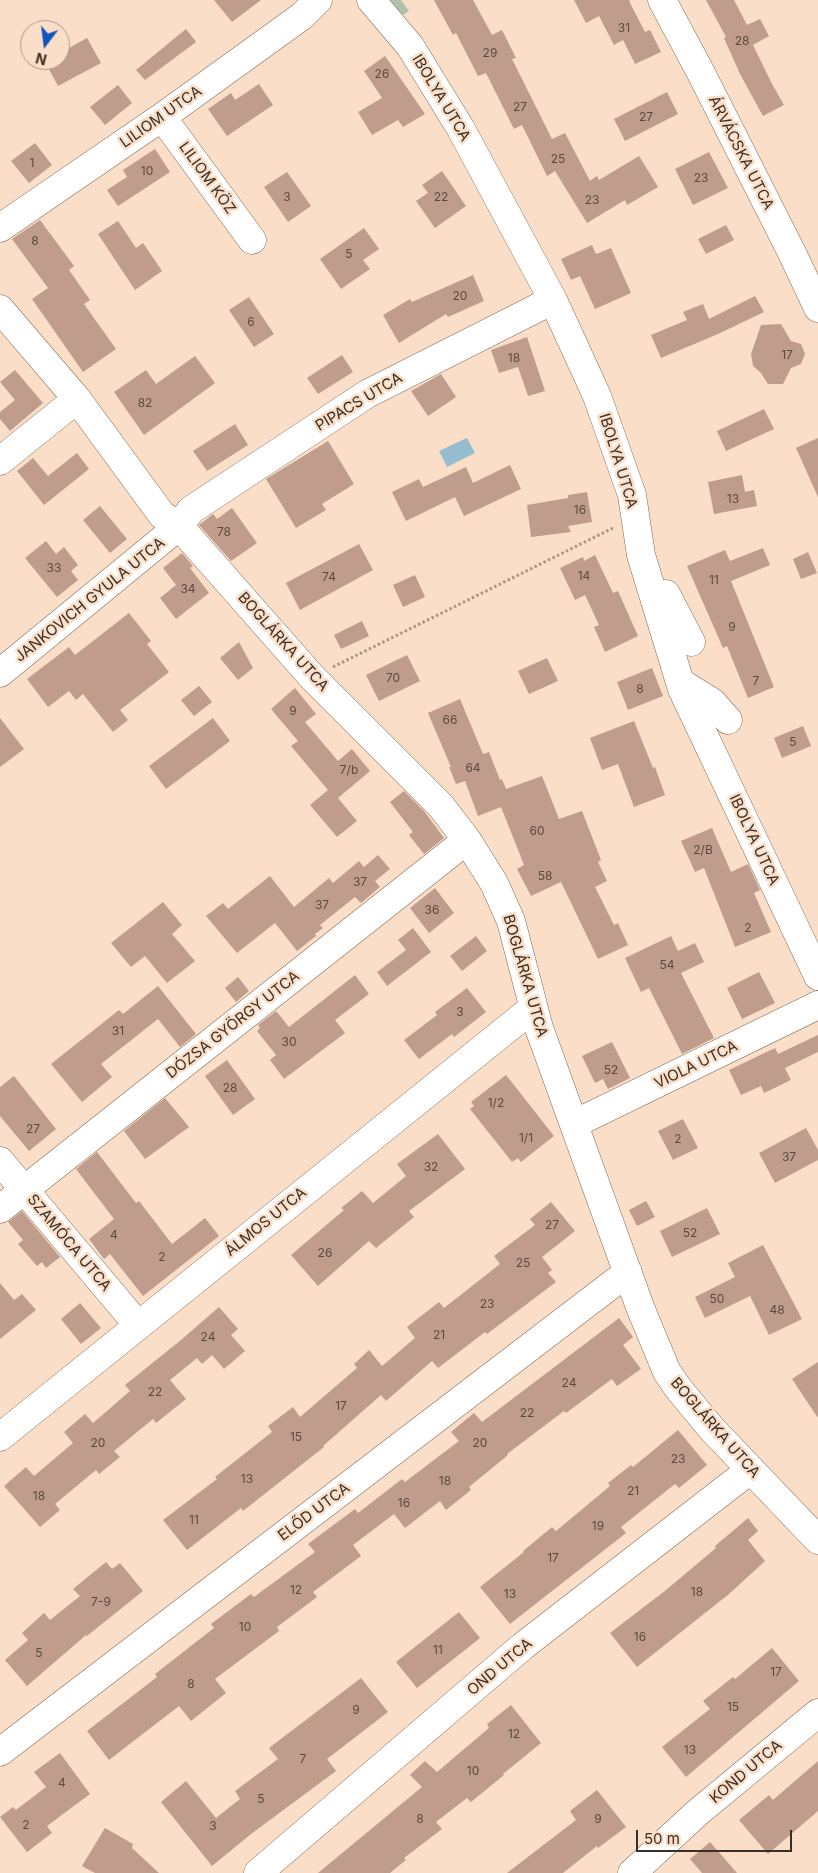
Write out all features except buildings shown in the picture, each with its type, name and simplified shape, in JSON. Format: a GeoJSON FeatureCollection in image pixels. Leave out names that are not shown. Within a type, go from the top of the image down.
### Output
{"type":"FeatureCollection","features":[{"type":"Feature","properties":{"kind":"street","name":"LILIOM UTCA"},"geometry":{"type":"LineString","coordinates":[[0,228],[162,117],[302,16],[318,0]]}},
{"type":"Feature","properties":{"kind":"street","name":"IBOLYA UTCA"},"geometry":{"type":"LineString","coordinates":[[371,0],[410,46],[461,129],[553,300],[597,396],[632,495],[641,555],[680,682],[818,976]]}},
{"type":"Feature","properties":{"kind":"street","name":"ÁRVÁCSKA UTCA"},"geometry":{"type":"LineString","coordinates":[[662,0],[701,73],[818,308]]}},
{"type":"Feature","properties":{"kind":"street","name":"LILIOM KÖZ"},"geometry":{"type":"LineString","coordinates":[[162,117],[252,240]]}},
{"type":"Feature","properties":{"kind":"street","name":"PIPACS UTCA"},"geometry":{"type":"LineString","coordinates":[[179,526],[192,510],[367,394],[553,300]]}},
{"type":"Feature","properties":{"kind":"street","name":"BOGLÁRKA UTCA"},"geometry":{"type":"LineString","coordinates":[[0,309],[77,399],[162,515],[179,526],[312,677],[440,806],[467,840],[494,883],[511,921],[533,1008],[654,1343],[667,1372],[693,1407],[750,1470],[818,1540]]}},
{"type":"Feature","properties":{"kind":"street"},"geometry":{"type":"LineString","coordinates":[[0,461],[77,399]]}},
{"type":"Feature","properties":{"kind":"street","name":"JANKOVICH GYULA UTCA"},"geometry":{"type":"LineString","coordinates":[[0,674],[179,526]]}},
{"type":"Feature","properties":{"kind":"street"},"geometry":{"type":"LineString","coordinates":[[641,555],[676,610],[691,642]]}},
{"type":"Feature","properties":{"kind":"street"},"geometry":{"type":"LineString","coordinates":[[680,682],[712,702],[728,720]]}},
{"type":"Feature","properties":{"kind":"street","name":"DÓZSA GYÖRGY UTCA"},"geometry":{"type":"LineString","coordinates":[[0,1209],[467,840]]}},
{"type":"Feature","properties":{"kind":"street","name":"VIOLA UTCA"},"geometry":{"type":"LineString","coordinates":[[574,1124],[818,1006]]}},
{"type":"Feature","properties":{"kind":"street","name":"ÁLMOS UTCA"},"geometry":{"type":"LineString","coordinates":[[0,1437],[50,1410],[138,1325],[533,1008]]}},
{"type":"Feature","properties":{"kind":"street","name":"SZAMÓCA UTCA"},"geometry":{"type":"LineString","coordinates":[[0,1160],[138,1325]]}},
{"type":"Feature","properties":{"kind":"street","name":"ELŐD UTCA"},"geometry":{"type":"LineString","coordinates":[[0,1752],[628,1272]]}},
{"type":"Feature","properties":{"kind":"street","name":"OND UTCA"},"geometry":{"type":"LineString","coordinates":[[258,1873],[524,1646],[750,1470]]}},
{"type":"Feature","properties":{"kind":"street","name":"KOND UTCA"},"geometry":{"type":"LineString","coordinates":[[632,1873],[697,1813],[818,1713]]}},
{"type":"Feature","properties":{"kind":"path"},"geometry":{"type":"LineString","coordinates":[[312,677],[635,517]]}},
{"type":"Feature","properties":{"kind":"green space"},"geometry":{"type":"Polygon","coordinates":[[[386,0],[401,0],[409,11],[403,15],[386,0]]]}},
{"type":"Feature","properties":{"kind":"water"},"geometry":{"type":"Polygon","coordinates":[[[467,438],[475,453],[447,467],[439,451],[467,438]]]}}]}
